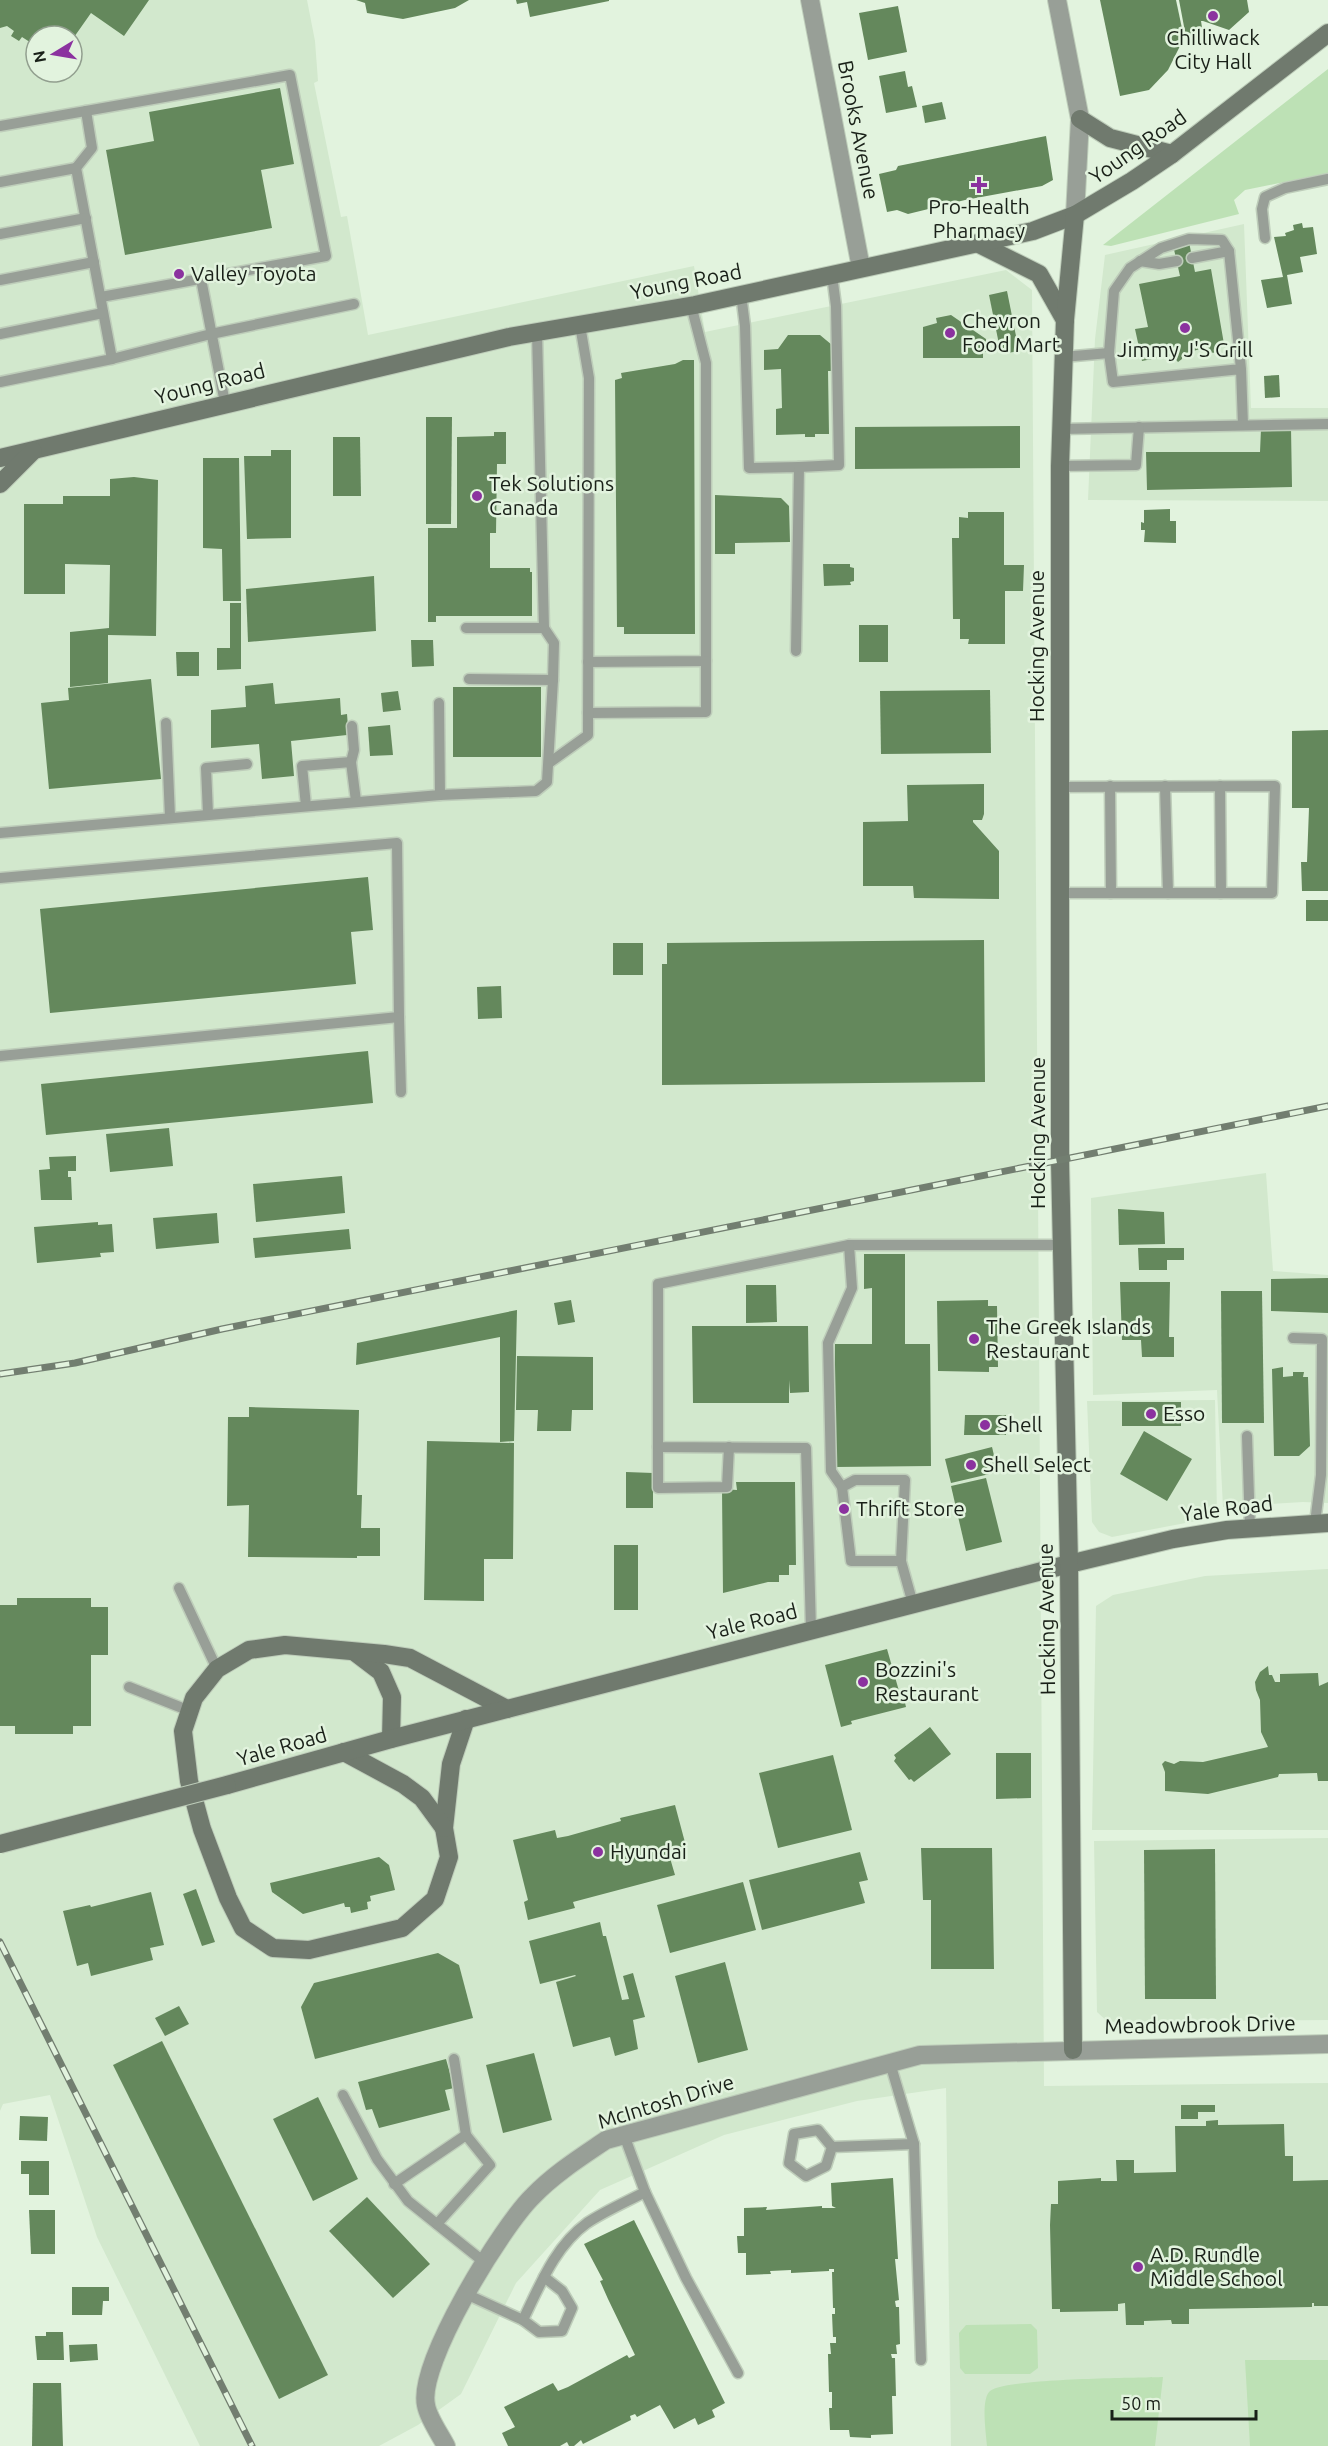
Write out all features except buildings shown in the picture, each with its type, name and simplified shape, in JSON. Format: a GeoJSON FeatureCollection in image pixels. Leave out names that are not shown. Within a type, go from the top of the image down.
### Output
{"type":"FeatureCollection","features":[{"type":"Feature","properties":{"kind":"main road","name":"Young Road"},"geometry":{"type":"LineString","coordinates":[[0,458],[397,362],[537,332],[691,305],[1033,231],[1075,215],[1172,154],[1328,33]]}},
{"type":"Feature","properties":{"kind":"main road"},"geometry":{"type":"LineString","coordinates":[[1080,119],[1110,138],[1172,154]]}},
{"type":"Feature","properties":{"kind":"main road","name":"Hocking Avenue"},"geometry":{"type":"LineString","coordinates":[[1073,2050],[1069,1564],[1061,1245],[1059,893],[1060,466],[1065,320],[1075,215]]}},
{"type":"Feature","properties":{"kind":"main road"},"geometry":{"type":"LineString","coordinates":[[979,244],[1039,274],[1065,320]]}},
{"type":"Feature","properties":{"kind":"main road"},"geometry":{"type":"LineString","coordinates":[[0,484],[34,450]]}},
{"type":"Feature","properties":{"kind":"main road","name":"Yale Road"},"geometry":{"type":"LineString","coordinates":[[0,1844],[227,1785],[466,1719],[1069,1564],[1173,1539],[1250,1528],[1322,1523]]}},
{"type":"Feature","properties":{"kind":"main road"},"geometry":{"type":"LineString","coordinates":[[466,1719],[450,1764],[444,1828],[449,1857],[435,1899],[402,1928],[309,1950],[273,1948],[243,1928],[228,1898],[202,1829],[189,1781],[183,1731],[194,1698],[217,1669],[249,1650],[285,1645],[410,1658],[507,1709]]}},
{"type":"Feature","properties":{"kind":"main road"},"geometry":{"type":"LineString","coordinates":[[356,1653],[381,1672],[392,1697],[391,1739]]}},
{"type":"Feature","properties":{"kind":"main road"},"geometry":{"type":"LineString","coordinates":[[344,1752],[403,1784],[422,1798],[444,1828]]}},
{"type":"Feature","properties":{"kind":"street","name":"Brooks Avenue"},"geometry":{"type":"LineString","coordinates":[[810,0],[861,268]]}},
{"type":"Feature","properties":{"kind":"street"},"geometry":{"type":"LineString","coordinates":[[1057,0],[1080,119],[1075,215]]}},
{"type":"Feature","properties":{"kind":"street","name":"Meadowbrook Drive"},"geometry":{"type":"LineString","coordinates":[[1073,2050],[1328,2044]]}},
{"type":"Feature","properties":{"kind":"street","name":"McIntosh Drive"},"geometry":{"type":"LineString","coordinates":[[446,2446],[426,2405],[426,2380],[466,2294],[497,2239],[532,2196],[606,2140],[920,2055],[1073,2050]]}},
{"type":"Feature","properties":{"kind":"lane"},"geometry":{"type":"LineString","coordinates":[[0,126],[290,75],[326,256],[101,297]]}},
{"type":"Feature","properties":{"kind":"lane"},"geometry":{"type":"LineString","coordinates":[[0,182],[76,168],[92,148],[86,111]]}},
{"type":"Feature","properties":{"kind":"lane"},"geometry":{"type":"LineString","coordinates":[[76,168],[112,359]]}},
{"type":"Feature","properties":{"kind":"lane"},"geometry":{"type":"LineString","coordinates":[[1265,238],[1262,209],[1264,197],[1285,188],[1328,179]]}},
{"type":"Feature","properties":{"kind":"lane"},"geometry":{"type":"LineString","coordinates":[[0,234],[86,218]]}},
{"type":"Feature","properties":{"kind":"lane"},"geometry":{"type":"LineString","coordinates":[[1240,369],[1113,382],[1108,353],[1114,291],[1130,268],[1161,248],[1189,239],[1222,240],[1229,251],[1240,369],[1243,425]]}},
{"type":"Feature","properties":{"kind":"lane"},"geometry":{"type":"LineString","coordinates":[[1192,258],[1229,251]]}},
{"type":"Feature","properties":{"kind":"lane"},"geometry":{"type":"LineString","coordinates":[[1140,261],[1159,264],[1177,261]]}},
{"type":"Feature","properties":{"kind":"lane"},"geometry":{"type":"LineString","coordinates":[[0,280],[94,262]]}},
{"type":"Feature","properties":{"kind":"lane"},"geometry":{"type":"LineString","coordinates":[[741,294],[745,326],[749,468],[839,465],[836,306],[832,274]]}},
{"type":"Feature","properties":{"kind":"lane"},"geometry":{"type":"LineString","coordinates":[[201,279],[225,403]]}},
{"type":"Feature","properties":{"kind":"lane"},"geometry":{"type":"LineString","coordinates":[[0,382],[354,304]]}},
{"type":"Feature","properties":{"kind":"lane"},"geometry":{"type":"LineString","coordinates":[[588,713],[706,712],[706,363],[691,305]]}},
{"type":"Feature","properties":{"kind":"lane"},"geometry":{"type":"LineString","coordinates":[[0,334],[104,313]]}},
{"type":"Feature","properties":{"kind":"lane"},"geometry":{"type":"LineString","coordinates":[[549,763],[588,735],[589,378],[580,325]]}},
{"type":"Feature","properties":{"kind":"lane"},"geometry":{"type":"LineString","coordinates":[[0,832],[356,801],[536,791],[547,782],[554,643],[544,628],[537,332]]}},
{"type":"Feature","properties":{"kind":"lane"},"geometry":{"type":"LineString","coordinates":[[1063,357],[1108,353]]}},
{"type":"Feature","properties":{"kind":"lane"},"geometry":{"type":"LineString","coordinates":[[1061,429],[1328,424]]}},
{"type":"Feature","properties":{"kind":"lane"},"geometry":{"type":"LineString","coordinates":[[1060,466],[1136,465],[1139,428]]}},
{"type":"Feature","properties":{"kind":"lane"},"geometry":{"type":"LineString","coordinates":[[796,651],[799,467]]}},
{"type":"Feature","properties":{"kind":"lane"},"geometry":{"type":"LineString","coordinates":[[466,628],[544,628]]}},
{"type":"Feature","properties":{"kind":"lane"},"geometry":{"type":"LineString","coordinates":[[588,662],[706,661]]}},
{"type":"Feature","properties":{"kind":"lane"},"geometry":{"type":"LineString","coordinates":[[469,679],[553,680]]}},
{"type":"Feature","properties":{"kind":"lane"},"geometry":{"type":"LineString","coordinates":[[439,703],[440,795]]}},
{"type":"Feature","properties":{"kind":"lane"},"geometry":{"type":"LineString","coordinates":[[166,723],[170,818]]}},
{"type":"Feature","properties":{"kind":"lane"},"geometry":{"type":"LineString","coordinates":[[352,726],[354,750],[351,762],[356,801]]}},
{"type":"Feature","properties":{"kind":"lane"},"geometry":{"type":"LineString","coordinates":[[306,806],[302,766],[351,762]]}},
{"type":"Feature","properties":{"kind":"lane"},"geometry":{"type":"LineString","coordinates":[[208,814],[206,768],[247,764]]}},
{"type":"Feature","properties":{"kind":"lane"},"geometry":{"type":"LineString","coordinates":[[1059,893],[1272,893],[1275,786],[1060,786]]}},
{"type":"Feature","properties":{"kind":"lane"},"geometry":{"type":"LineString","coordinates":[[1110,786],[1111,893]]}},
{"type":"Feature","properties":{"kind":"lane"},"geometry":{"type":"LineString","coordinates":[[1165,786],[1168,893]]}},
{"type":"Feature","properties":{"kind":"lane"},"geometry":{"type":"LineString","coordinates":[[1220,786],[1221,893]]}},
{"type":"Feature","properties":{"kind":"lane"},"geometry":{"type":"LineString","coordinates":[[0,878],[397,843],[401,1092]]}},
{"type":"Feature","properties":{"kind":"lane"},"geometry":{"type":"LineString","coordinates":[[0,1056],[399,1017]]}},
{"type":"Feature","properties":{"kind":"lane"},"geometry":{"type":"LineString","coordinates":[[849,1245],[852,1288],[828,1343],[831,1472],[842,1487],[851,1561],[901,1561]]}},
{"type":"Feature","properties":{"kind":"lane"},"geometry":{"type":"LineString","coordinates":[[729,1447],[727,1487],[658,1488],[658,1284],[849,1245],[1061,1245]]}},
{"type":"Feature","properties":{"kind":"lane"},"geometry":{"type":"LineString","coordinates":[[1293,1338],[1322,1339],[1322,1523]]}},
{"type":"Feature","properties":{"kind":"lane"},"geometry":{"type":"LineString","coordinates":[[1247,1436],[1250,1528]]}},
{"type":"Feature","properties":{"kind":"lane"},"geometry":{"type":"LineString","coordinates":[[658,1447],[806,1448],[811,1630]]}},
{"type":"Feature","properties":{"kind":"lane"},"geometry":{"type":"LineString","coordinates":[[842,1487],[855,1480],[905,1480],[901,1561],[913,1604]]}},
{"type":"Feature","properties":{"kind":"lane"},"geometry":{"type":"LineString","coordinates":[[179,1588],[217,1669]]}},
{"type":"Feature","properties":{"kind":"lane"},"geometry":{"type":"LineString","coordinates":[[129,1687],[190,1711]]}},
{"type":"Feature","properties":{"kind":"lane"},"geometry":{"type":"LineString","coordinates":[[437,2224],[490,2165],[466,2135],[453,2059]]}},
{"type":"Feature","properties":{"kind":"lane"},"geometry":{"type":"LineString","coordinates":[[890,2063],[914,2144],[921,2360]]}},
{"type":"Feature","properties":{"kind":"lane"},"geometry":{"type":"LineString","coordinates":[[343,2095],[377,2159],[408,2201],[484,2262]]}},
{"type":"Feature","properties":{"kind":"lane"},"geometry":{"type":"LineString","coordinates":[[818,2130],[832,2147],[826,2166],[806,2176],[789,2163],[794,2134],[818,2130]]}},
{"type":"Feature","properties":{"kind":"lane"},"geometry":{"type":"LineString","coordinates":[[394,2184],[466,2135]]}},
{"type":"Feature","properties":{"kind":"lane"},"geometry":{"type":"LineString","coordinates":[[624,2135],[645,2192],[686,2278],[738,2373]]}},
{"type":"Feature","properties":{"kind":"lane"},"geometry":{"type":"LineString","coordinates":[[832,2147],[914,2144]]}},
{"type":"Feature","properties":{"kind":"lane"},"geometry":{"type":"LineString","coordinates":[[523,2320],[556,2256],[572,2235],[588,2222],[645,2192]]}},
{"type":"Feature","properties":{"kind":"lane"},"geometry":{"type":"LineString","coordinates":[[466,2294],[523,2320],[539,2332],[562,2331],[572,2308],[562,2291],[544,2277]]}},
{"type":"Feature","properties":{"kind":"shaded area"},"geometry":{"type":"Polygon","coordinates":[[[0,0],[307,0],[315,41],[318,81],[314,83],[341,217],[347,216],[368,335],[694,266],[705,332],[1006,270],[1032,290],[1044,2086],[1328,2083],[1328,2446],[951,2446],[946,2088],[857,2101],[724,2135],[600,2190],[516,2283],[461,2394],[418,2425],[379,2446],[200,2446],[97,2237],[50,2095],[3,2104],[0,2111],[0,0]]]}},
{"type":"Feature","properties":{"kind":"shaded area"},"geometry":{"type":"Polygon","coordinates":[[[1328,69],[1328,173],[1245,190],[1234,200],[1239,214],[1111,246],[1103,245],[1328,69]]]}},
{"type":"Feature","properties":{"kind":"shaded area"},"geometry":{"type":"Polygon","coordinates":[[[1244,224],[1251,408],[1328,408],[1328,501],[1088,500],[1095,339],[1105,255],[1244,224]]]}},
{"type":"Feature","properties":{"kind":"shaded area"},"geometry":{"type":"Polygon","coordinates":[[[1266,1173],[1273,1271],[1328,1275],[1328,1503],[1303,1502],[1223,1507],[1217,1390],[1093,1395],[1091,1198],[1266,1173]]]}},
{"type":"Feature","properties":{"kind":"shaded area"},"geometry":{"type":"Polygon","coordinates":[[[1215,1400],[1217,1517],[1112,1537],[1099,1532],[1092,1522],[1087,1401],[1215,1400]]]}},
{"type":"Feature","properties":{"kind":"shaded area"},"geometry":{"type":"Polygon","coordinates":[[[1328,1569],[1328,1830],[1092,1830],[1096,1606],[1113,1595],[1205,1576],[1328,1569]]]}},
{"type":"Feature","properties":{"kind":"shaded area"},"geometry":{"type":"Polygon","coordinates":[[[1328,1838],[1328,2020],[1108,2022],[1097,2012],[1094,1841],[1328,1838]]]}},
{"type":"Feature","properties":{"kind":"shaded area"},"geometry":{"type":"Polygon","coordinates":[[[1031,2324],[1037,2330],[1038,2368],[1030,2374],[965,2374],[960,2368],[959,2333],[966,2325],[1031,2324]]]}},
{"type":"Feature","properties":{"kind":"shaded area"},"geometry":{"type":"Polygon","coordinates":[[[1245,2360],[1328,2360],[1328,2446],[1250,2446],[1245,2360]]]}},
{"type":"Feature","properties":{"kind":"shaded area"},"geometry":{"type":"Polygon","coordinates":[[[1163,2377],[1155,2446],[987,2446],[985,2403],[989,2392],[999,2387],[1042,2381],[1163,2377]]]}},
{"type":"Feature","properties":{"kind":"railway"},"geometry":{"type":"LineString","coordinates":[[0,1374],[75,1363],[222,1329],[1328,1106]]}},
{"type":"Feature","properties":{"kind":"railway"},"geometry":{"type":"LineString","coordinates":[[0,1942],[252,2446]]}},
{"type":"Feature","properties":{"kind":"place","name":"Chilliwack City Hall"},"geometry":{"type":"Point","coordinates":[1213,16]}},
{"type":"Feature","properties":{"kind":"place","name":"Pro-Health Pharmacy"},"geometry":{"type":"Point","coordinates":[979,185]}},
{"type":"Feature","properties":{"kind":"place","name":"Valley Toyota"},"geometry":{"type":"Point","coordinates":[179,274]}},
{"type":"Feature","properties":{"kind":"place","name":"Jimmy J'S Grill"},"geometry":{"type":"Point","coordinates":[1185,328]}},
{"type":"Feature","properties":{"kind":"place","name":"Chevron Food Mart"},"geometry":{"type":"Point","coordinates":[950,333]}},
{"type":"Feature","properties":{"kind":"place","name":"Tek Solutions Canada"},"geometry":{"type":"Point","coordinates":[477,496]}},
{"type":"Feature","properties":{"kind":"place","name":"The Greek Islands Restaurant"},"geometry":{"type":"Point","coordinates":[974,1339]}},
{"type":"Feature","properties":{"kind":"place","name":"Esso"},"geometry":{"type":"Point","coordinates":[1151,1414]}},
{"type":"Feature","properties":{"kind":"place","name":"Shell"},"geometry":{"type":"Point","coordinates":[985,1425]}},
{"type":"Feature","properties":{"kind":"place","name":"Shell Select"},"geometry":{"type":"Point","coordinates":[971,1465]}},
{"type":"Feature","properties":{"kind":"place","name":"Thrift Store"},"geometry":{"type":"Point","coordinates":[844,1509]}},
{"type":"Feature","properties":{"kind":"place","name":"Bozzini's Restaurant"},"geometry":{"type":"Point","coordinates":[863,1682]}},
{"type":"Feature","properties":{"kind":"place","name":"Hyundai"},"geometry":{"type":"Point","coordinates":[598,1852]}},
{"type":"Feature","properties":{"kind":"place","name":"A.D. Rundle Middle School"},"geometry":{"type":"Point","coordinates":[1138,2267]}}]}
